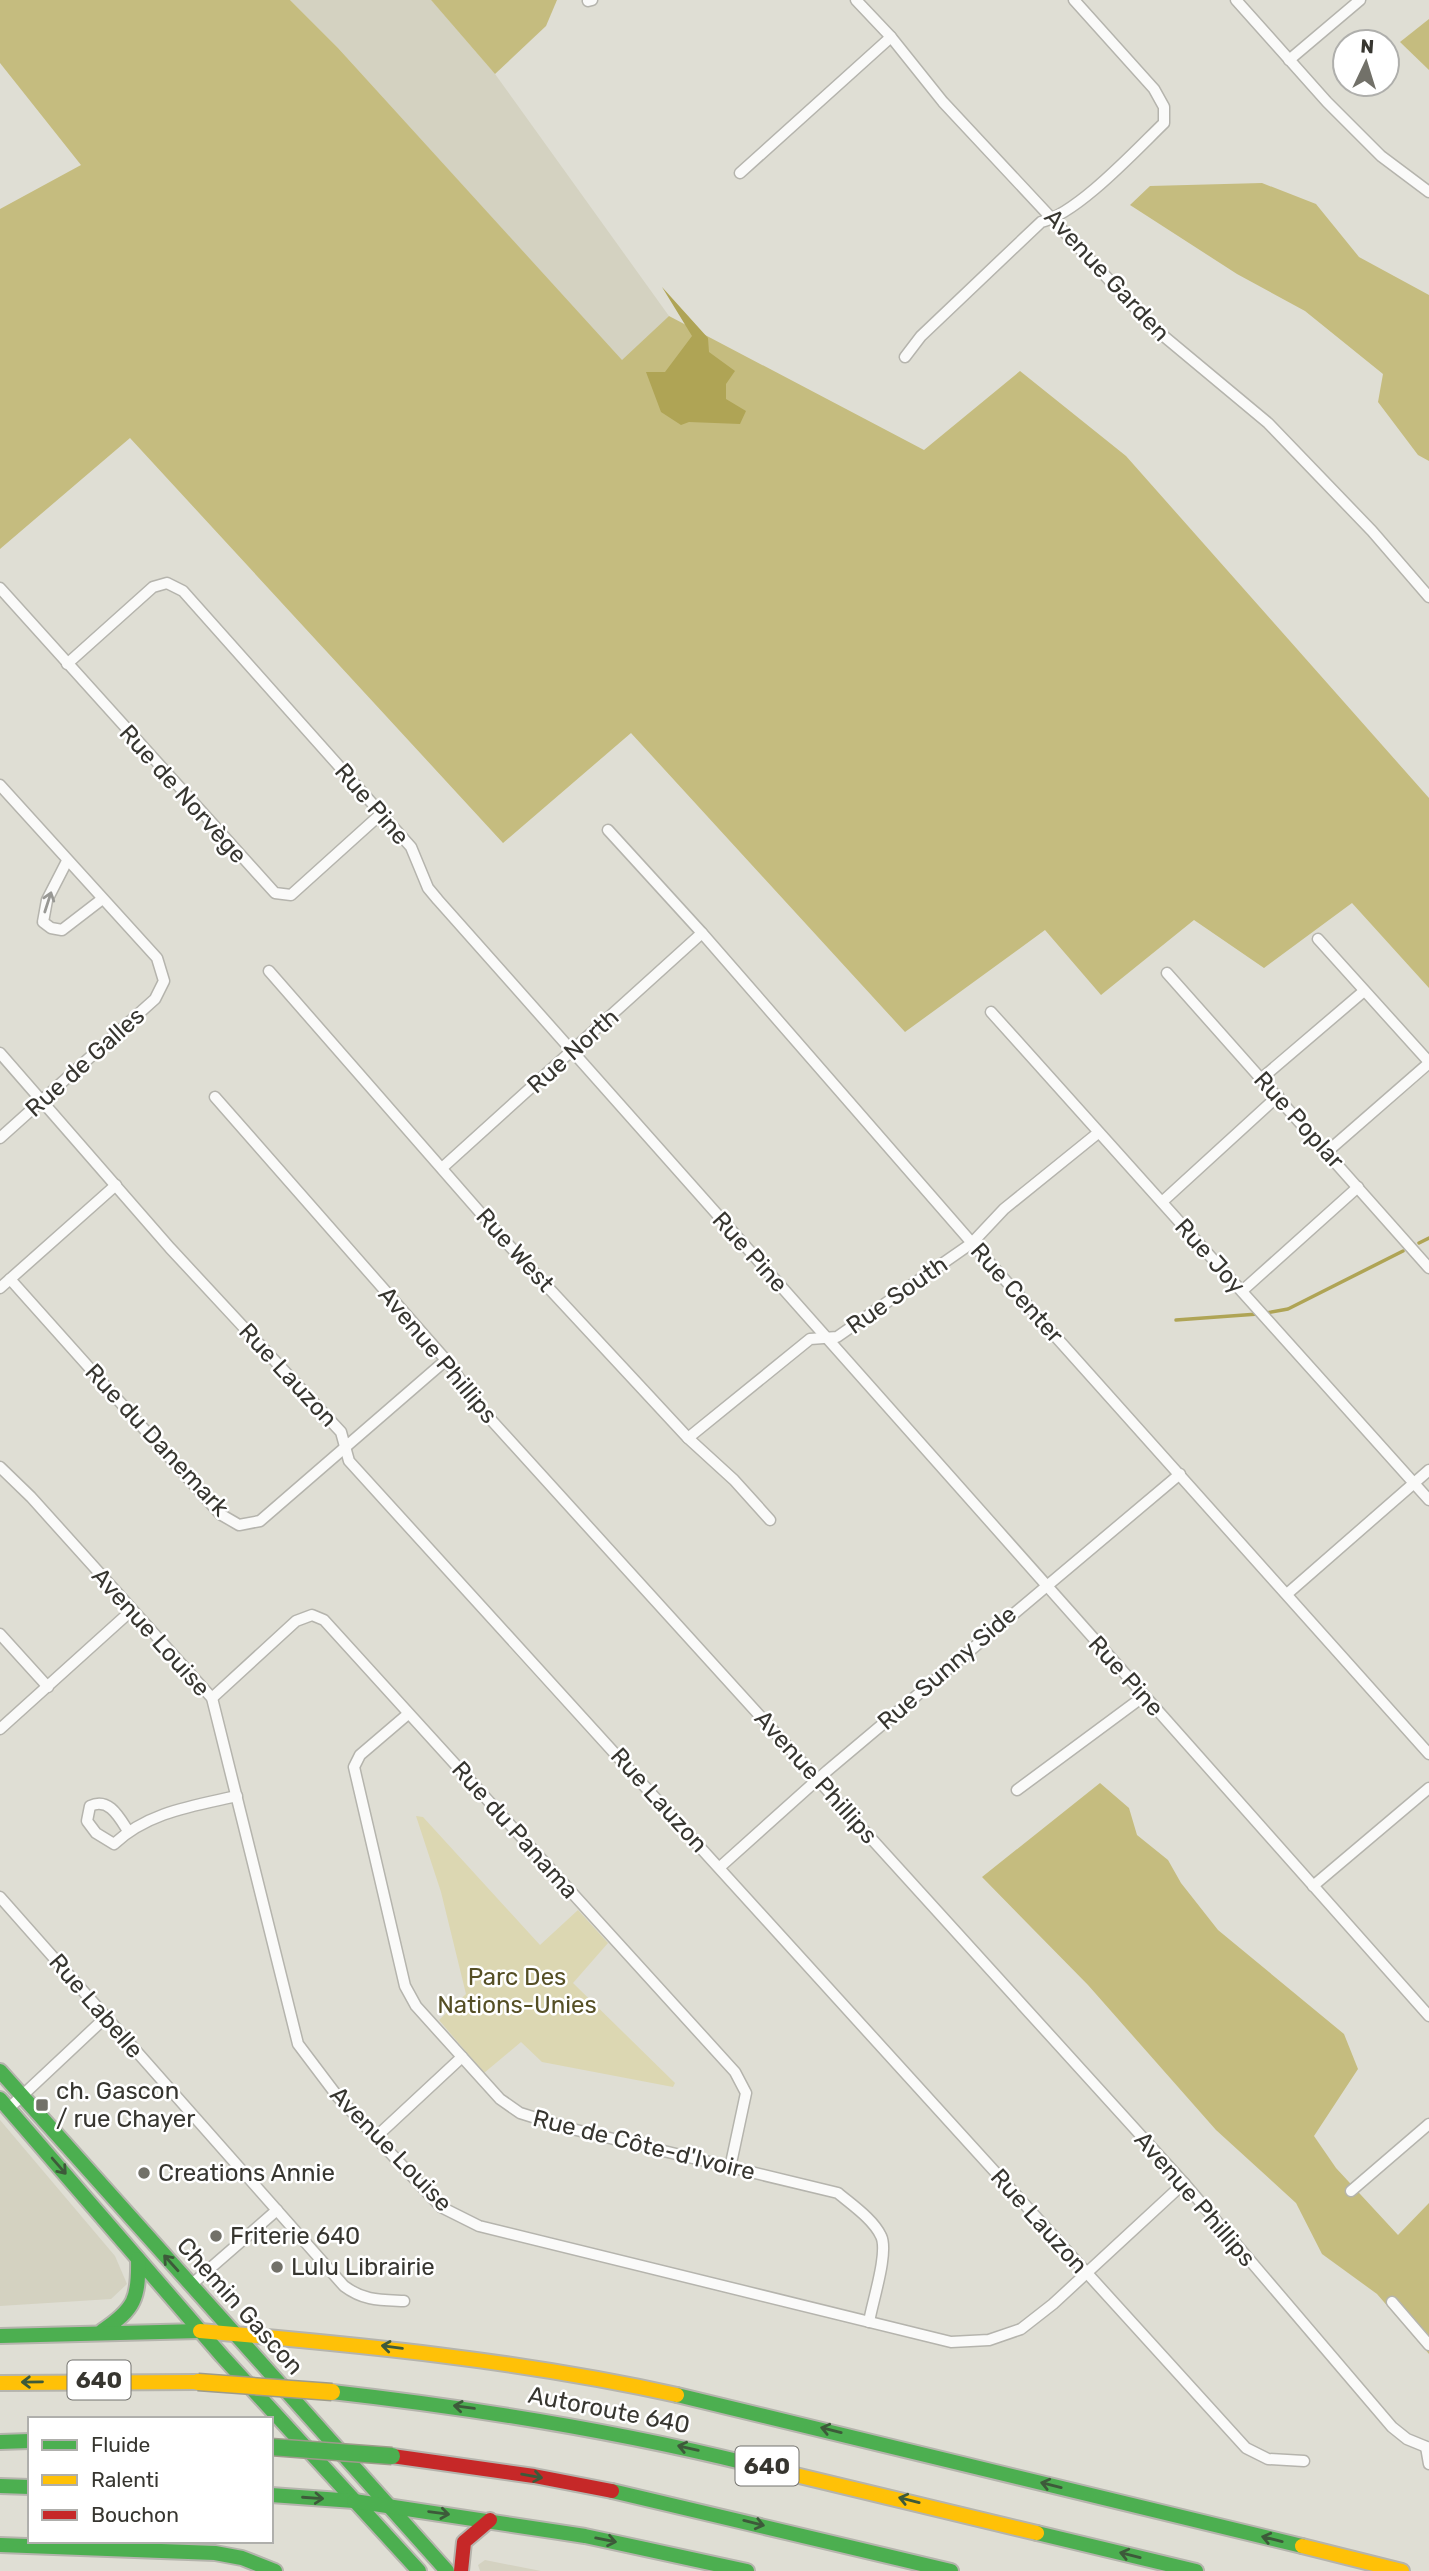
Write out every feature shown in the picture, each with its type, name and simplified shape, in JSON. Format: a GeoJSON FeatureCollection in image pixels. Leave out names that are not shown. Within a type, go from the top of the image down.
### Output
{"type":"FeatureCollection","features":[{"type":"Feature","properties":{"kind":"main road","name":"Chemin Gascon"},"geometry":{"type":"LineString","coordinates":[[0,2071],[447,2571]]}},
{"type":"Feature","properties":{"kind":"main road","name":"Chemin Gascon"},"geometry":{"type":"LineString","coordinates":[[4,2104],[200,2331],[419,2571]]}},
{"type":"Feature","properties":{"kind":"main road"},"geometry":{"type":"LineString","coordinates":[[102,2331],[133,2308],[138,2292],[138,2259]]}},
{"type":"Feature","properties":{"kind":"main road"},"geometry":{"type":"LineString","coordinates":[[0,2336],[102,2331],[233,2332],[460,2355],[647,2388],[1402,2571]]}},
{"type":"Feature","properties":{"kind":"main road","name":"Autoroute 640"},"geometry":{"type":"LineString","coordinates":[[0,2383],[198,2382],[332,2392],[479,2409],[621,2433],[811,2476],[1196,2571]]}},
{"type":"Feature","properties":{"kind":"main road"},"geometry":{"type":"LineString","coordinates":[[0,2442],[28,2441]]}},
{"type":"Feature","properties":{"kind":"main road","name":"640"},"geometry":{"type":"LineString","coordinates":[[273,2447],[392,2456],[478,2467],[624,2493],[951,2571]]}},
{"type":"Feature","properties":{"kind":"main road"},"geometry":{"type":"LineString","coordinates":[[0,2486],[28,2487]]}},
{"type":"Feature","properties":{"kind":"main road"},"geometry":{"type":"LineString","coordinates":[[273,2495],[354,2501],[490,2520],[619,2543],[747,2571]]}},
{"type":"Feature","properties":{"kind":"main road"},"geometry":{"type":"LineString","coordinates":[[461,2571],[464,2542],[490,2520]]}},
{"type":"Feature","properties":{"kind":"main road"},"geometry":{"type":"LineString","coordinates":[[0,2545],[215,2553],[242,2558],[275,2571]]}},
{"type":"Feature","properties":{"kind":"street","name":"Avenue Garden"},"geometry":{"type":"LineString","coordinates":[[856,0],[891,37],[943,102],[1154,328],[1277,431],[1429,597]]}},
{"type":"Feature","properties":{"kind":"street"},"geometry":{"type":"LineString","coordinates":[[905,357],[921,336],[1041,222],[1055,219],[1124,163],[1164,122],[1164,107],[1154,89],[1074,0]]}},
{"type":"Feature","properties":{"kind":"street"},"geometry":{"type":"LineString","coordinates":[[1236,0],[1381,156],[1429,192]]}},
{"type":"Feature","properties":{"kind":"street"},"geometry":{"type":"LineString","coordinates":[[1289,60],[1360,0]]}},
{"type":"Feature","properties":{"kind":"street"},"geometry":{"type":"LineString","coordinates":[[740,173],[891,37]]}},
{"type":"Feature","properties":{"kind":"street","name":"Rue Pine"},"geometry":{"type":"LineString","coordinates":[[67,664],[153,587],[163,583],[174,585],[183,591],[411,847],[428,888],[572,1053],[1429,2016]]}},
{"type":"Feature","properties":{"kind":"street","name":"Rue de Norvège"},"geometry":{"type":"LineString","coordinates":[[0,588],[275,894],[291,895],[382,813]]}},
{"type":"Feature","properties":{"kind":"street"},"geometry":{"type":"LineString","coordinates":[[0,785],[67,861],[101,900],[62,930],[51,929],[43,922],[47,900],[67,861]]}},
{"type":"Feature","properties":{"kind":"street","name":"Rue Center"},"geometry":{"type":"LineString","coordinates":[[608,830],[702,933],[972,1243],[1429,1754]]}},
{"type":"Feature","properties":{"kind":"street","name":"Rue de Galles"},"geometry":{"type":"LineString","coordinates":[[0,1138],[155,999],[164,981],[157,958],[101,900]]}},
{"type":"Feature","properties":{"kind":"street","name":"Rue North"},"geometry":{"type":"LineString","coordinates":[[442,1168],[702,933]]}},
{"type":"Feature","properties":{"kind":"street"},"geometry":{"type":"LineString","coordinates":[[1318,939],[1429,1062],[1328,1151]]}},
{"type":"Feature","properties":{"kind":"street","name":"Rue West"},"geometry":{"type":"LineString","coordinates":[[269,971],[349,1066],[505,1241],[688,1438],[726,1473],[770,1520]]}},
{"type":"Feature","properties":{"kind":"street","name":"Rue Poplar"},"geometry":{"type":"LineString","coordinates":[[1167,973],[1328,1151],[1429,1268]]}},
{"type":"Feature","properties":{"kind":"street"},"geometry":{"type":"LineString","coordinates":[[1262,1078],[1364,991]]}},
{"type":"Feature","properties":{"kind":"street","name":"Rue Joy"},"geometry":{"type":"LineString","coordinates":[[991,1012],[1429,1500]]}},
{"type":"Feature","properties":{"kind":"street","name":"Rue Lauzon"},"geometry":{"type":"LineString","coordinates":[[0,1053],[170,1248],[341,1432],[348,1459],[1246,2448],[1268,2459],[1304,2461]]}},
{"type":"Feature","properties":{"kind":"street"},"geometry":{"type":"LineString","coordinates":[[1162,1202],[1278,1096]]}},
{"type":"Feature","properties":{"kind":"street","name":"Avenue Phillips"},"geometry":{"type":"LineString","coordinates":[[215,1097],[446,1360],[484,1412],[1184,2183],[1392,2427],[1407,2439],[1427,2448],[1429,2464]]}},
{"type":"Feature","properties":{"kind":"street","name":"Rue South"},"geometry":{"type":"LineString","coordinates":[[688,1438],[810,1339],[837,1337],[972,1243],[1004,1209],[1098,1133]]}},
{"type":"Feature","properties":{"kind":"street"},"geometry":{"type":"LineString","coordinates":[[0,1288],[116,1185]]}},
{"type":"Feature","properties":{"kind":"street"},"geometry":{"type":"LineString","coordinates":[[1242,1291],[1358,1187]]}},
{"type":"Feature","properties":{"kind":"street","name":"Rue du Danemark"},"geometry":{"type":"LineString","coordinates":[[10,1279],[220,1514],[239,1525],[260,1521],[446,1360]]}},
{"type":"Feature","properties":{"kind":"street","name":"Avenue Louise"},"geometry":{"type":"LineString","coordinates":[[0,1467],[31,1497],[212,1698],[298,2044],[338,2097],[441,2207],[479,2226],[951,2342],[989,2340],[1021,2329],[1086,2274],[1184,2183]]}},
{"type":"Feature","properties":{"kind":"street"},"geometry":{"type":"LineString","coordinates":[[1287,1594],[1429,1470]]}},
{"type":"Feature","properties":{"kind":"street","name":"Rue Sunny Side"},"geometry":{"type":"LineString","coordinates":[[720,1867],[817,1779],[1045,1584],[1180,1474]]}},
{"type":"Feature","properties":{"kind":"street"},"geometry":{"type":"LineString","coordinates":[[0,1729],[132,1610]]}},
{"type":"Feature","properties":{"kind":"street","name":"Rue du Panama"},"geometry":{"type":"LineString","coordinates":[[212,1698],[296,1621],[312,1615],[324,1620],[735,2072],[746,2093],[730,2168]]}},
{"type":"Feature","properties":{"kind":"street"},"geometry":{"type":"LineString","coordinates":[[0,1633],[48,1687]]}},
{"type":"Feature","properties":{"kind":"street"},"geometry":{"type":"LineString","coordinates":[[1017,1790],[1144,1696]]}},
{"type":"Feature","properties":{"kind":"street","name":"Rue de Côte-d'Ivoire"},"geometry":{"type":"LineString","coordinates":[[408,1713],[360,1755],[354,1767],[405,1986],[416,2006],[500,2099],[520,2113],[568,2128],[838,2193],[862,2213],[881,2235],[884,2248],[869,2322]]}},
{"type":"Feature","properties":{"kind":"street"},"geometry":{"type":"LineString","coordinates":[[1313,1886],[1429,1788]]}},
{"type":"Feature","properties":{"kind":"street"},"geometry":{"type":"LineString","coordinates":[[128,1831],[107,1804],[97,1802],[90,1806],[87,1821],[106,1841],[114,1844],[128,1831],[169,1811],[237,1796]]}},
{"type":"Feature","properties":{"kind":"street","name":"Rue Labelle"},"geometry":{"type":"LineString","coordinates":[[0,1897],[344,2286],[357,2296],[370,2300],[404,2301]]}},
{"type":"Feature","properties":{"kind":"street"},"geometry":{"type":"LineString","coordinates":[[4,2104],[22,2096],[106,2017]]}},
{"type":"Feature","properties":{"kind":"street"},"geometry":{"type":"LineString","coordinates":[[377,2136],[462,2057]]}},
{"type":"Feature","properties":{"kind":"street"},"geometry":{"type":"LineString","coordinates":[[1351,2191],[1429,2124]]}},
{"type":"Feature","properties":{"kind":"street"},"geometry":{"type":"LineString","coordinates":[[191,2285],[277,2210]]}},
{"type":"Feature","properties":{"kind":"street"},"geometry":{"type":"LineString","coordinates":[[1392,2302],[1429,2345]]}},
{"type":"Feature","properties":{"kind":"shaded area"},"geometry":{"type":"Polygon","coordinates":[[[0,0],[290,0],[338,48],[622,360],[669,316],[924,450],[1020,371],[1126,456],[1429,798],[1429,988],[1352,903],[1264,968],[1194,920],[1101,995],[1045,930],[905,1032],[631,733],[503,843],[130,438],[0,549],[0,209],[81,165],[0,63],[0,0]]]}},
{"type":"Feature","properties":{"kind":"shaded area"},"geometry":{"type":"Polygon","coordinates":[[[290,0],[431,0],[495,74],[669,316],[622,361],[338,48],[290,0]]]}},
{"type":"Feature","properties":{"kind":"shaded area"},"geometry":{"type":"Polygon","coordinates":[[[431,0],[557,0],[546,26],[495,74],[431,0]]]}},
{"type":"Feature","properties":{"kind":"shaded area"},"geometry":{"type":"Polygon","coordinates":[[[1429,19],[1429,70],[1401,43],[1429,19]]]}},
{"type":"Feature","properties":{"kind":"shaded area"},"geometry":{"type":"Polygon","coordinates":[[[1262,183],[1316,204],[1359,257],[1429,295],[1429,461],[1418,455],[1378,402],[1383,374],[1305,311],[1237,274],[1130,205],[1150,186],[1262,183]]]}},
{"type":"Feature","properties":{"kind":"shaded area"},"geometry":{"type":"Polygon","coordinates":[[[662,287],[708,338],[709,352],[735,371],[726,384],[726,399],[746,411],[740,424],[689,422],[681,425],[661,412],[646,372],[665,372],[692,336],[662,287]]]}},
{"type":"Feature","properties":{"kind":"shaded area"},"geometry":{"type":"Polygon","coordinates":[[[1100,1783],[1129,1808],[1137,1835],[1168,1860],[1181,1883],[1218,1930],[1344,2034],[1358,2069],[1314,2136],[1336,2168],[1398,2235],[1429,2203],[1429,2354],[1377,2294],[1322,2254],[1296,2203],[1216,2130],[1088,1985],[982,1877],[1100,1783]]]}},
{"type":"Feature","properties":{"kind":"shaded area"},"geometry":{"type":"Polygon","coordinates":[[[0,2120],[115,2256],[127,2284],[111,2299],[0,2306],[0,2120]]]}},
{"type":"Feature","properties":{"kind":"shaded area"},"geometry":{"type":"Polygon","coordinates":[[[485,2560],[541,2571],[480,2571],[478,2565],[485,2560]]]}},
{"type":"Feature","properties":{"kind":"green space","name":"Parc Des Nations-Unies"},"geometry":{"type":"Polygon","coordinates":[[[416,1816],[423,1817],[540,1945],[578,1910],[608,1943],[573,1983],[675,2083],[673,2087],[542,2062],[521,2042],[484,2073],[439,2020],[466,1994],[441,1892],[416,1816]]]}},
{"type":"Feature","properties":{"kind":"waterway"},"geometry":{"type":"LineString","coordinates":[[1419,1243],[1429,1238]]}},
{"type":"Feature","properties":{"kind":"waterway"},"geometry":{"type":"LineString","coordinates":[[1266,1313],[1288,1309],[1403,1251]]}},
{"type":"Feature","properties":{"kind":"waterway"},"geometry":{"type":"LineString","coordinates":[[1176,1320],[1258,1314]]}},
{"type":"Feature","properties":{"kind":"traffic: fast"},"geometry":{"type":"LineString","coordinates":[[0,2071],[447,2571]]}},
{"type":"Feature","properties":{"kind":"traffic: fast"},"geometry":{"type":"LineString","coordinates":[[0,2099],[222,2356],[419,2571]]}},
{"type":"Feature","properties":{"kind":"traffic: fast"},"geometry":{"type":"LineString","coordinates":[[102,2331],[122,2316],[133,2301],[138,2259]]}},
{"type":"Feature","properties":{"kind":"traffic: fast"},"geometry":{"type":"LineString","coordinates":[[0,2336],[200,2331]]}},
{"type":"Feature","properties":{"kind":"traffic: fast"},"geometry":{"type":"LineString","coordinates":[[332,2392],[542,2421],[750,2464]]}},
{"type":"Feature","properties":{"kind":"traffic: fast"},"geometry":{"type":"LineString","coordinates":[[677,2395],[1302,2546]]}},
{"type":"Feature","properties":{"kind":"traffic: fast"},"geometry":{"type":"LineString","coordinates":[[0,2442],[28,2441]]}},
{"type":"Feature","properties":{"kind":"traffic: fast"},"geometry":{"type":"LineString","coordinates":[[273,2447],[392,2456]]}},
{"type":"Feature","properties":{"kind":"traffic: fast"},"geometry":{"type":"LineString","coordinates":[[0,2486],[28,2487]]}},
{"type":"Feature","properties":{"kind":"traffic: fast"},"geometry":{"type":"LineString","coordinates":[[612,2491],[951,2571]]}},
{"type":"Feature","properties":{"kind":"traffic: fast"},"geometry":{"type":"LineString","coordinates":[[273,2495],[354,2501]]}},
{"type":"Feature","properties":{"kind":"traffic: fast"},"geometry":{"type":"LineString","coordinates":[[354,2501],[585,2536],[747,2571]]}},
{"type":"Feature","properties":{"kind":"traffic: fast"},"geometry":{"type":"LineString","coordinates":[[1037,2533],[1196,2571]]}},
{"type":"Feature","properties":{"kind":"traffic: fast"},"geometry":{"type":"LineString","coordinates":[[0,2545],[215,2553],[242,2558],[275,2571]]}},
{"type":"Feature","properties":{"kind":"traffic: slow"},"geometry":{"type":"LineString","coordinates":[[200,2331],[380,2348],[499,2363],[677,2395]]}},
{"type":"Feature","properties":{"kind":"traffic: slow"},"geometry":{"type":"LineString","coordinates":[[0,2383],[198,2382]]}},
{"type":"Feature","properties":{"kind":"traffic: slow"},"geometry":{"type":"LineString","coordinates":[[198,2382],[332,2392]]}},
{"type":"Feature","properties":{"kind":"traffic: slow"},"geometry":{"type":"LineString","coordinates":[[750,2464],[1037,2533]]}},
{"type":"Feature","properties":{"kind":"traffic: slow"},"geometry":{"type":"LineString","coordinates":[[1302,2546],[1402,2571]]}},
{"type":"Feature","properties":{"kind":"traffic: jam"},"geometry":{"type":"LineString","coordinates":[[392,2456],[534,2476],[612,2491]]}},
{"type":"Feature","properties":{"kind":"traffic: jam"},"geometry":{"type":"LineString","coordinates":[[461,2571],[464,2542],[490,2520]]}},
{"type":"Feature","properties":{"kind":"place","name":"ch. Gascon / rue Chayer"},"geometry":{"type":"Point","coordinates":[42,2105]}},
{"type":"Feature","properties":{"kind":"place","name":"Creations Annie"},"geometry":{"type":"Point","coordinates":[144,2173]}},
{"type":"Feature","properties":{"kind":"place","name":"Friterie 640"},"geometry":{"type":"Point","coordinates":[216,2236]}},
{"type":"Feature","properties":{"kind":"place","name":"Lulu Librairie"},"geometry":{"type":"Point","coordinates":[277,2267]}}]}
